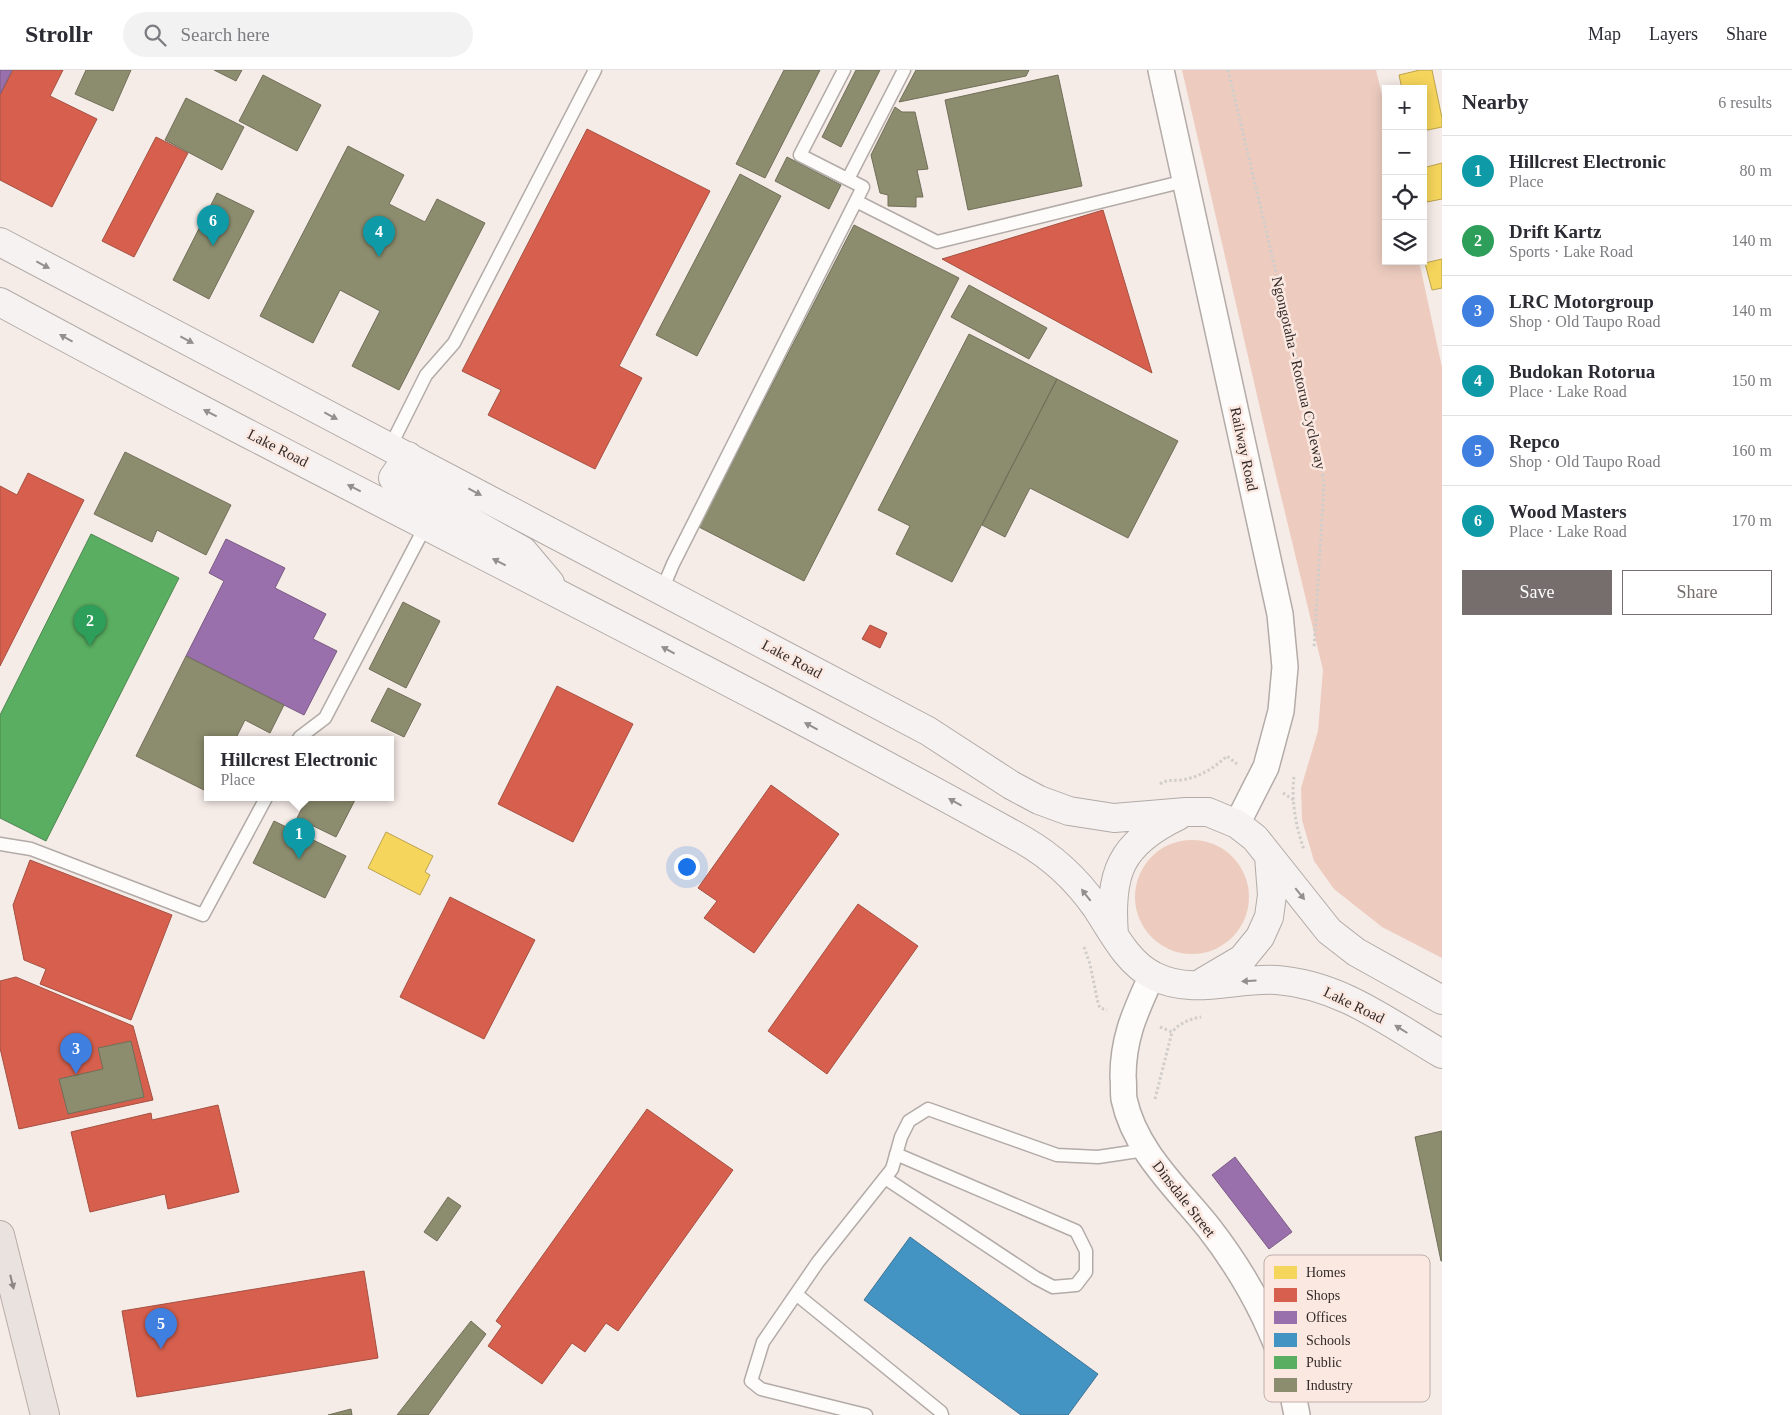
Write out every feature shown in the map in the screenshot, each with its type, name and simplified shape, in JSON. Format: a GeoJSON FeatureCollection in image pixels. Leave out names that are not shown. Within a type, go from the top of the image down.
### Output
{"type":"FeatureCollection","features":[{"type":"Feature","properties":{"kind":"highway"},"geometry":{"type":"LineString","coordinates":[[0,1235],[45,1415]]}},
{"type":"Feature","properties":{"kind":"main road","name":"Lake Road"},"geometry":{"type":"LineString","coordinates":[[0,242],[928,731],[1011,785],[1039,800],[1069,812],[1114,818],[1186,812]]}},
{"type":"Feature","properties":{"kind":"main road","name":"Lake Road"},"geometry":{"type":"LineString","coordinates":[[0,302],[108,360],[558,592],[945,797],[1036,848],[1076,882],[1114,935]]}},
{"type":"Feature","properties":{"kind":"main road","name":"Lake Road"},"geometry":{"type":"LineString","coordinates":[[399,452],[393,478],[523,551],[558,592]]}},
{"type":"Feature","properties":{"kind":"main road"},"geometry":{"type":"LineString","coordinates":[[1269,856],[1272,895],[1269,918],[1260,937],[1242,959],[1198,986],[1174,984],[1152,975],[1131,959],[1114,935],[1112,911],[1114,888],[1122,862],[1137,842],[1156,827],[1186,812],[1208,812],[1237,824],[1255,838],[1329,931],[1356,952],[1442,1000]]}},
{"type":"Feature","properties":{"kind":"main road","name":"Lake Road"},"geometry":{"type":"LineString","coordinates":[[1198,986],[1277,980],[1324,988],[1352,1000],[1379,1015],[1442,1054]]}},
{"type":"Feature","properties":{"kind":"street","name":"Railway Road"},"geometry":{"type":"LineString","coordinates":[[1160,70],[1280,614],[1285,667],[1281,712],[1266,767],[1237,824]]}},
{"type":"Feature","properties":{"kind":"street","name":"Dinsdale Street"},"geometry":{"type":"LineString","coordinates":[[1152,975],[1128,1031],[1123,1060],[1124,1098],[1132,1126],[1145,1150],[1210,1230],[1243,1277],[1264,1320]]}},
{"type":"Feature","properties":{"kind":"street","name":"Dinsdale Street"},"geometry":{"type":"LineString","coordinates":[[1295,1402],[1297,1415]]}},
{"type":"Feature","properties":{"kind":"lane"},"geometry":{"type":"LineString","coordinates":[[399,452],[426,375],[454,343],[595,70]]}},
{"type":"Feature","properties":{"kind":"lane"},"geometry":{"type":"LineString","coordinates":[[662,590],[673,564],[863,187],[800,156],[844,70]]}},
{"type":"Feature","properties":{"kind":"lane"},"geometry":{"type":"LineString","coordinates":[[848,179],[904,70]]}},
{"type":"Feature","properties":{"kind":"lane"},"geometry":{"type":"LineString","coordinates":[[856,201],[937,242],[1185,181]]}},
{"type":"Feature","properties":{"kind":"lane"},"geometry":{"type":"LineString","coordinates":[[301,736],[325,718],[426,525]]}},
{"type":"Feature","properties":{"kind":"lane"},"geometry":{"type":"LineString","coordinates":[[0,844],[31,849],[203,915],[264,801]]}},
{"type":"Feature","properties":{"kind":"lane"},"geometry":{"type":"LineString","coordinates":[[866,1415],[760,1389],[751,1381],[762,1342],[818,1262],[892,1169],[901,1137],[909,1122],[928,1109],[1057,1155],[1098,1157],[1145,1150]]}},
{"type":"Feature","properties":{"kind":"lane"},"geometry":{"type":"LineString","coordinates":[[885,1178],[1036,1278],[1053,1287],[1076,1285],[1086,1272],[1086,1251],[1076,1230],[896,1154]]}},
{"type":"Feature","properties":{"kind":"lane"},"geometry":{"type":"LineString","coordinates":[[796,1294],[941,1412],[942,1415]]}},
{"type":"Feature","properties":{"kind":"path","name":"Ngongotaha - Rotorua Cycleway"},"geometry":{"type":"LineString","coordinates":[[1228,70],[1321,462],[1324,486],[1313,650]]}},
{"type":"Feature","properties":{"kind":"path"},"geometry":{"type":"LineString","coordinates":[[1157,786],[1163,782],[1180,780],[1203,773],[1227,756],[1232,760]]}},
{"type":"Feature","properties":{"kind":"path"},"geometry":{"type":"LineString","coordinates":[[1294,776],[1292,792],[1300,838],[1305,854]]}},
{"type":"Feature","properties":{"kind":"path"},"geometry":{"type":"LineString","coordinates":[[1286,795],[1294,800]]}},
{"type":"Feature","properties":{"kind":"path"},"geometry":{"type":"LineString","coordinates":[[1080,938],[1090,964],[1098,1003],[1100,1008],[1105,1009]]}},
{"type":"Feature","properties":{"kind":"path"},"geometry":{"type":"LineString","coordinates":[[1154,1107],[1155,1093],[1172,1032],[1186,1021],[1205,1016]]}},
{"type":"Feature","properties":{"kind":"path"},"geometry":{"type":"LineString","coordinates":[[1165,1029],[1172,1032]]}},
{"type":"Feature","properties":{"kind":"shaded area"},"geometry":{"type":"Polygon","coordinates":[[[1182,70],[1376,70],[1382,95],[1382,265],[1420,265],[1442,367],[1442,958],[1382,927],[1334,889],[1314,861],[1302,820],[1301,788],[1318,731],[1323,670],[1265,430],[1182,70]]]}},
{"type":"Feature","properties":{"kind":"shaded area"},"geometry":{"type":"Polygon","coordinates":[[[1192,840],[1214,845],[1232,857],[1244,875],[1249,897],[1244,919],[1232,937],[1214,949],[1192,954],[1170,949],[1152,937],[1140,919],[1135,897],[1140,875],[1152,857],[1170,845],[1192,840]]]}},
{"type":"Feature","properties":{"kind":"building: Homes"},"geometry":{"type":"Polygon","coordinates":[[[1420,70],[1432,70],[1442,118],[1442,127],[1427,130],[1427,85],[1401,85],[1399,75],[1420,70]]]}},
{"type":"Feature","properties":{"kind":"building: Homes"},"geometry":{"type":"Polygon","coordinates":[[[1442,163],[1442,199],[1427,202],[1427,167],[1442,163]]]}},
{"type":"Feature","properties":{"kind":"building: Homes"},"geometry":{"type":"Polygon","coordinates":[[[1442,259],[1442,288],[1432,290],[1426,265],[1427,263],[1442,259]]]}},
{"type":"Feature","properties":{"kind":"building: Homes"},"geometry":{"type":"Polygon","coordinates":[[[386,832],[433,856],[425,872],[430,875],[420,895],[368,868],[386,832]]]}},
{"type":"Feature","properties":{"kind":"building: Shops"},"geometry":{"type":"Polygon","coordinates":[[[13,70],[63,70],[50,96],[97,119],[52,207],[0,180],[0,95],[13,70]]]}},
{"type":"Feature","properties":{"kind":"building: Shops"},"geometry":{"type":"Polygon","coordinates":[[[587,129],[710,191],[619,366],[642,378],[595,469],[488,415],[501,390],[462,371],[587,129]]]}},
{"type":"Feature","properties":{"kind":"building: Shops"},"geometry":{"type":"Polygon","coordinates":[[[156,137],[188,153],[134,257],[102,241],[156,137]]]}},
{"type":"Feature","properties":{"kind":"building: Shops"},"geometry":{"type":"Polygon","coordinates":[[[1103,210],[1152,373],[942,259],[1103,210]]]}},
{"type":"Feature","properties":{"kind":"building: Shops"},"geometry":{"type":"Polygon","coordinates":[[[28,473],[84,500],[0,666],[0,486],[17,495],[28,473]]]}},
{"type":"Feature","properties":{"kind":"building: Shops"},"geometry":{"type":"Polygon","coordinates":[[[870,625],[887,633],[880,648],[862,639],[870,625]]]}},
{"type":"Feature","properties":{"kind":"building: Shops"},"geometry":{"type":"Polygon","coordinates":[[[557,686],[633,724],[573,842],[498,804],[557,686]]]}},
{"type":"Feature","properties":{"kind":"building: Shops"},"geometry":{"type":"Polygon","coordinates":[[[771,785],[839,834],[754,953],[704,918],[717,901],[698,888],[771,785]]]}},
{"type":"Feature","properties":{"kind":"building: Shops"},"geometry":{"type":"Polygon","coordinates":[[[30,860],[172,915],[131,1020],[40,984],[46,969],[24,960],[13,905],[30,860]]]}},
{"type":"Feature","properties":{"kind":"building: Shops"},"geometry":{"type":"Polygon","coordinates":[[[450,897],[535,940],[484,1039],[400,997],[450,897]]]}},
{"type":"Feature","properties":{"kind":"building: Shops"},"geometry":{"type":"Polygon","coordinates":[[[858,904],[918,946],[827,1074],[768,1031],[858,904]]]}},
{"type":"Feature","properties":{"kind":"building: Shops"},"geometry":{"type":"Polygon","coordinates":[[[16,977],[133,1026],[153,1100],[19,1129],[0,1048],[0,981],[16,977]]]}},
{"type":"Feature","properties":{"kind":"building: Shops"},"geometry":{"type":"Polygon","coordinates":[[[218,1105],[239,1192],[168,1209],[165,1194],[90,1212],[71,1132],[151,1113],[152,1120],[218,1105]]]}},
{"type":"Feature","properties":{"kind":"building: Shops"},"geometry":{"type":"Polygon","coordinates":[[[647,1109],[733,1170],[618,1331],[606,1323],[585,1352],[572,1343],[542,1384],[488,1346],[502,1326],[496,1321],[647,1109]]]}},
{"type":"Feature","properties":{"kind":"building: Shops"},"geometry":{"type":"Polygon","coordinates":[[[364,1271],[378,1358],[137,1397],[122,1311],[364,1271]]]}},
{"type":"Feature","properties":{"kind":"building: Offices"},"geometry":{"type":"Polygon","coordinates":[[[0,70],[12,70],[0,94],[0,70]]]}},
{"type":"Feature","properties":{"kind":"building: Offices"},"geometry":{"type":"Polygon","coordinates":[[[226,539],[285,568],[275,588],[326,614],[313,639],[337,651],[304,715],[186,656],[224,581],[209,573],[226,539]]]}},
{"type":"Feature","properties":{"kind":"building: Offices"},"geometry":{"type":"Polygon","coordinates":[[[1235,1157],[1292,1232],[1269,1249],[1212,1175],[1235,1157]]]}},
{"type":"Feature","properties":{"kind":"building: Schools"},"geometry":{"type":"Polygon","coordinates":[[[910,1237],[1098,1374],[1068,1415],[1021,1415],[864,1300],[910,1237]]]}},
{"type":"Feature","properties":{"kind":"building: Public"},"geometry":{"type":"Polygon","coordinates":[[[91,534],[179,578],[46,841],[0,818],[0,715],[91,534]]]}},
{"type":"Feature","properties":{"kind":"building: Industry"},"geometry":{"type":"Polygon","coordinates":[[[86,70],[131,70],[113,111],[75,94],[86,70]]]}},
{"type":"Feature","properties":{"kind":"building: Industry"},"geometry":{"type":"Polygon","coordinates":[[[214,70],[242,70],[236,81],[214,70]]]}},
{"type":"Feature","properties":{"kind":"building: Industry"},"geometry":{"type":"Polygon","coordinates":[[[784,70],[820,70],[765,178],[736,164],[784,70]]]}},
{"type":"Feature","properties":{"kind":"building: Industry"},"geometry":{"type":"Polygon","coordinates":[[[856,70],[880,70],[841,147],[822,137],[856,70]]]}},
{"type":"Feature","properties":{"kind":"building: Industry"},"geometry":{"type":"Polygon","coordinates":[[[916,70],[1029,70],[1026,76],[899,102],[916,70]]]}},
{"type":"Feature","properties":{"kind":"building: Industry"},"geometry":{"type":"Polygon","coordinates":[[[263,75],[321,105],[297,151],[239,121],[263,75]]]}},
{"type":"Feature","properties":{"kind":"building: Industry"},"geometry":{"type":"Polygon","coordinates":[[[1058,75],[1082,186],[968,210],[945,100],[1058,75]]]}},
{"type":"Feature","properties":{"kind":"building: Industry"},"geometry":{"type":"Polygon","coordinates":[[[186,98],[244,127],[222,170],[165,140],[186,98]]]}},
{"type":"Feature","properties":{"kind":"building: Industry"},"geometry":{"type":"Polygon","coordinates":[[[895,107],[902,112],[915,112],[928,169],[917,170],[923,197],[916,197],[916,207],[888,206],[888,195],[880,193],[871,155],[895,107]]]}},
{"type":"Feature","properties":{"kind":"building: Industry"},"geometry":{"type":"Polygon","coordinates":[[[348,146],[404,175],[389,204],[425,222],[437,199],[485,223],[399,390],[352,366],[380,311],[340,290],[313,343],[260,316],[348,146]]]}},
{"type":"Feature","properties":{"kind":"building: Industry"},"geometry":{"type":"Polygon","coordinates":[[[787,157],[841,185],[829,209],[775,181],[787,157]]]}},
{"type":"Feature","properties":{"kind":"building: Industry"},"geometry":{"type":"Polygon","coordinates":[[[740,174],[781,196],[697,356],[656,335],[740,174]]]}},
{"type":"Feature","properties":{"kind":"building: Industry"},"geometry":{"type":"Polygon","coordinates":[[[217,193],[254,211],[209,299],[173,280],[217,193]]]}},
{"type":"Feature","properties":{"kind":"building: Industry"},"geometry":{"type":"Polygon","coordinates":[[[854,225],[959,278],[804,581],[699,527],[854,225]]]}},
{"type":"Feature","properties":{"kind":"building: Industry"},"geometry":{"type":"Polygon","coordinates":[[[969,285],[1047,328],[1029,359],[951,317],[969,285]]]}},
{"type":"Feature","properties":{"kind":"building: Industry"},"geometry":{"type":"Polygon","coordinates":[[[969,334],[1057,379],[952,582],[896,554],[910,526],[878,510],[969,334]]]}},
{"type":"Feature","properties":{"kind":"building: Industry"},"geometry":{"type":"Polygon","coordinates":[[[1057,379],[1178,441],[1128,538],[1030,488],[1005,537],[982,525],[1057,379]]]}},
{"type":"Feature","properties":{"kind":"building: Industry"},"geometry":{"type":"Polygon","coordinates":[[[125,452],[231,505],[206,555],[157,530],[152,542],[94,514],[125,452]]]}},
{"type":"Feature","properties":{"kind":"building: Industry"},"geometry":{"type":"Polygon","coordinates":[[[403,602],[440,621],[406,688],[369,669],[403,602]]]}},
{"type":"Feature","properties":{"kind":"building: Industry"},"geometry":{"type":"Polygon","coordinates":[[[186,656],[284,705],[270,733],[245,720],[237,736],[204,736],[204,790],[136,756],[186,656]]]}},
{"type":"Feature","properties":{"kind":"building: Industry"},"geometry":{"type":"Polygon","coordinates":[[[388,688],[421,704],[404,737],[371,721],[388,688]]]}},
{"type":"Feature","properties":{"kind":"building: Industry"},"geometry":{"type":"Polygon","coordinates":[[[306,801],[354,801],[336,837],[297,818],[306,801]]]}},
{"type":"Feature","properties":{"kind":"building: Industry"},"geometry":{"type":"Polygon","coordinates":[[[274,821],[346,856],[325,898],[253,863],[274,821]]]}},
{"type":"Feature","properties":{"kind":"building: Industry"},"geometry":{"type":"Polygon","coordinates":[[[131,1041],[144,1097],[68,1114],[59,1079],[103,1069],[98,1048],[131,1041]]]}},
{"type":"Feature","properties":{"kind":"building: Industry"},"geometry":{"type":"Polygon","coordinates":[[[1442,1131],[1442,1261],[1441,1261],[1415,1137],[1442,1131]]]}},
{"type":"Feature","properties":{"kind":"building: Industry"},"geometry":{"type":"Polygon","coordinates":[[[448,1197],[461,1206],[437,1241],[424,1232],[448,1197]]]}},
{"type":"Feature","properties":{"kind":"building: Industry"},"geometry":{"type":"Polygon","coordinates":[[[471,1321],[486,1334],[428,1415],[397,1415],[471,1321]]]}},
{"type":"Feature","properties":{"kind":"building: Industry"},"geometry":{"type":"Polygon","coordinates":[[[351,1409],[352,1415],[328,1415],[351,1409]]]}},
{"type":"Feature","properties":{"kind":"place","name":"Wood Masters"},"geometry":{"type":"Point","coordinates":[213,246]}},
{"type":"Feature","properties":{"kind":"place","name":"Budokan Rotorua"},"geometry":{"type":"Point","coordinates":[379,257]}},
{"type":"Feature","properties":{"kind":"place","name":"Drift Kartz"},"geometry":{"type":"Point","coordinates":[90,646]}},
{"type":"Feature","properties":{"kind":"place","name":"Hillcrest Electronic"},"geometry":{"type":"Point","coordinates":[299,859]}},
{"type":"Feature","properties":{"kind":"place","name":"LRC Motorgroup"},"geometry":{"type":"Point","coordinates":[76,1074]}},
{"type":"Feature","properties":{"kind":"place","name":"Repco"},"geometry":{"type":"Point","coordinates":[161,1349]}}]}
